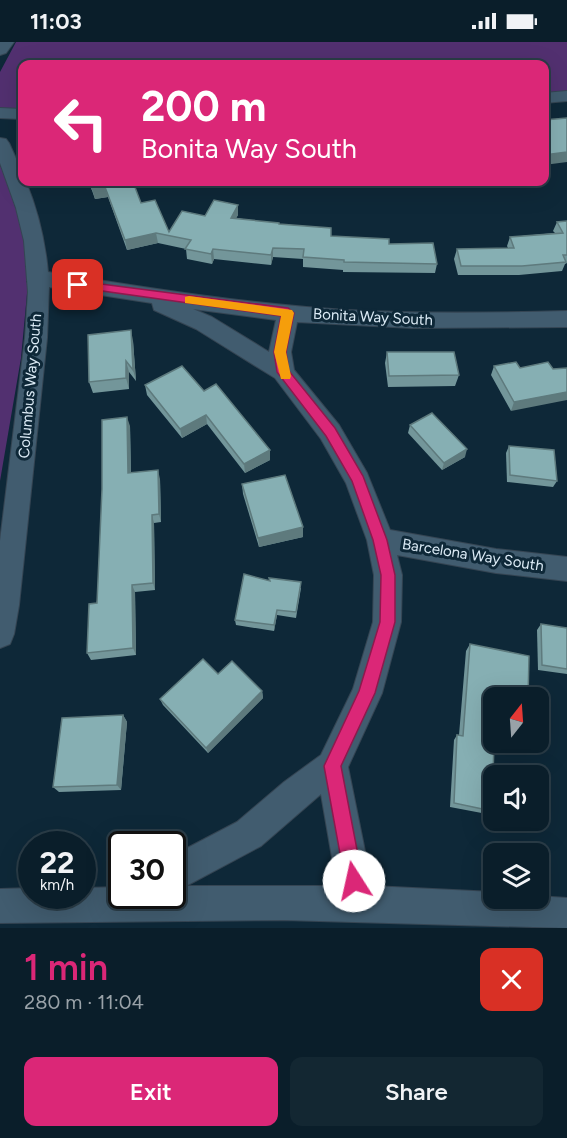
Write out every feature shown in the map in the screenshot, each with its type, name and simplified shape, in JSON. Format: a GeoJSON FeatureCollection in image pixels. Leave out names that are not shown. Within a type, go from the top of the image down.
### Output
{"type":"FeatureCollection","features":[{"type":"Feature","properties":{"kind":"street"},"geometry":{"type":"LineString","coordinates":[[0,50],[6,42]]}},
{"type":"Feature","properties":{"kind":"street"},"geometry":{"type":"LineString","coordinates":[[549,98],[567,96]]}},
{"type":"Feature","properties":{"kind":"street"},"geometry":{"type":"LineString","coordinates":[[0,113],[18,114]]}},
{"type":"Feature","properties":{"kind":"street","name":"Columbus Way South"},"geometry":{"type":"LineString","coordinates":[[0,143],[18,181]]}},
{"type":"Feature","properties":{"kind":"street","name":"Columbus Way South"},"geometry":{"type":"LineString","coordinates":[[0,634],[14,550],[36,327],[38,278],[30,223],[20,186]]}},
{"type":"Feature","properties":{"kind":"street","name":"Bonita Way South"},"geometry":{"type":"LineString","coordinates":[[38,278],[137,294],[288,313],[389,320],[567,319]]}},
{"type":"Feature","properties":{"kind":"street"},"geometry":{"type":"LineString","coordinates":[[137,294],[204,323],[283,372],[330,432],[358,480],[380,540],[388,575],[387,622],[367,693],[332,766],[295,793],[249,834],[186,868]]}},
{"type":"Feature","properties":{"kind":"street"},"geometry":{"type":"LineString","coordinates":[[283,372],[280,352],[288,313]]}},
{"type":"Feature","properties":{"kind":"street","name":"Barcelona Way South"},"geometry":{"type":"LineString","coordinates":[[380,540],[495,561],[567,569]]}},
{"type":"Feature","properties":{"kind":"street"},"geometry":{"type":"LineString","coordinates":[[332,766],[358,904]]}},
{"type":"Feature","properties":{"kind":"street"},"geometry":{"type":"LineString","coordinates":[[0,906],[108,901]]}},
{"type":"Feature","properties":{"kind":"street"},"geometry":{"type":"LineString","coordinates":[[186,902],[358,904],[528,911],[567,916]]}},
{"type":"Feature","properties":{"kind":"shaded area"},"geometry":{"type":"Polygon","coordinates":[[[16,42],[567,42],[567,91],[549,93],[549,60],[18,60],[18,109],[0,108],[0,72],[16,42]]]}},
{"type":"Feature","properties":{"kind":"shaded area"},"geometry":{"type":"Polygon","coordinates":[[[0,165],[28,227],[29,277],[26,282],[28,283],[21,358],[0,481],[0,165]]]}},
{"type":"Feature","properties":{"kind":"building"},"geometry":{"type":"Polygon","coordinates":[[[567,118],[567,152],[549,154],[549,120],[567,118]]]}},
{"type":"Feature","properties":{"kind":"building"},"geometry":{"type":"Polygon","coordinates":[[[91,186],[135,186],[141,203],[155,200],[169,232],[182,211],[205,216],[214,200],[238,205],[231,218],[331,228],[331,236],[389,239],[389,244],[433,243],[437,264],[344,262],[344,260],[303,257],[304,249],[273,248],[271,255],[213,249],[211,254],[185,249],[191,240],[156,233],[125,240],[105,187],[92,189],[91,186]]]}},
{"type":"Feature","properties":{"kind":"building"},"geometry":{"type":"Polygon","coordinates":[[[567,221],[567,255],[563,255],[566,262],[522,266],[461,266],[457,249],[514,248],[510,237],[563,233],[557,222],[567,221]]]}},
{"type":"Feature","properties":{"kind":"building"},"geometry":{"type":"Polygon","coordinates":[[[131,330],[133,370],[126,361],[126,378],[89,382],[88,335],[131,330]]]}},
{"type":"Feature","properties":{"kind":"building"},"geometry":{"type":"Polygon","coordinates":[[[387,352],[454,352],[459,375],[389,376],[387,352]]]}},
{"type":"Feature","properties":{"kind":"building"},"geometry":{"type":"Polygon","coordinates":[[[516,362],[520,368],[548,362],[553,369],[567,368],[567,392],[514,402],[494,366],[516,362]]]}},
{"type":"Feature","properties":{"kind":"building"},"geometry":{"type":"Polygon","coordinates":[[[182,366],[204,391],[216,384],[270,450],[244,464],[206,415],[180,429],[145,385],[182,366]]]}},
{"type":"Feature","properties":{"kind":"building"},"geometry":{"type":"Polygon","coordinates":[[[432,413],[467,449],[444,463],[410,425],[432,413]]]}},
{"type":"Feature","properties":{"kind":"building"},"geometry":{"type":"Polygon","coordinates":[[[127,417],[128,473],[158,470],[159,514],[152,515],[153,583],[132,585],[133,648],[87,653],[89,604],[97,603],[102,489],[102,420],[127,417]]]}},
{"type":"Feature","properties":{"kind":"building"},"geometry":{"type":"Polygon","coordinates":[[[509,446],[554,450],[557,481],[510,475],[509,446]]]}},
{"type":"Feature","properties":{"kind":"building"},"geometry":{"type":"Polygon","coordinates":[[[285,475],[303,527],[258,538],[242,484],[285,475]]]}},
{"type":"Feature","properties":{"kind":"building"},"geometry":{"type":"Polygon","coordinates":[[[244,574],[270,581],[269,578],[301,582],[296,612],[277,610],[274,625],[235,620],[244,574]]]}},
{"type":"Feature","properties":{"kind":"building"},"geometry":{"type":"Polygon","coordinates":[[[541,624],[567,628],[567,669],[542,665],[541,624]]]}},
{"type":"Feature","properties":{"kind":"building"},"geometry":{"type":"Polygon","coordinates":[[[470,644],[529,656],[528,687],[483,687],[483,753],[494,753],[493,765],[483,765],[483,809],[454,803],[457,735],[463,736],[470,644]]]}},
{"type":"Feature","properties":{"kind":"building"},"geometry":{"type":"Polygon","coordinates":[[[203,659],[218,674],[232,661],[262,691],[206,748],[160,699],[203,659]]]}},
{"type":"Feature","properties":{"kind":"building"},"geometry":{"type":"Polygon","coordinates":[[[123,715],[117,785],[53,787],[62,718],[123,715]]]}},
{"type":"Feature","properties":{"kind":"slow traffic"},"geometry":{"type":"LineString","coordinates":[[189,300],[288,313],[280,352],[285,376]]}},
{"type":"Feature","properties":{"kind":"route"},"geometry":{"type":"LineString","coordinates":[[78,285],[288,313],[280,352],[283,372],[330,432],[358,480],[380,540],[388,575],[387,622],[367,693],[332,766],[354,881]]}}]}
